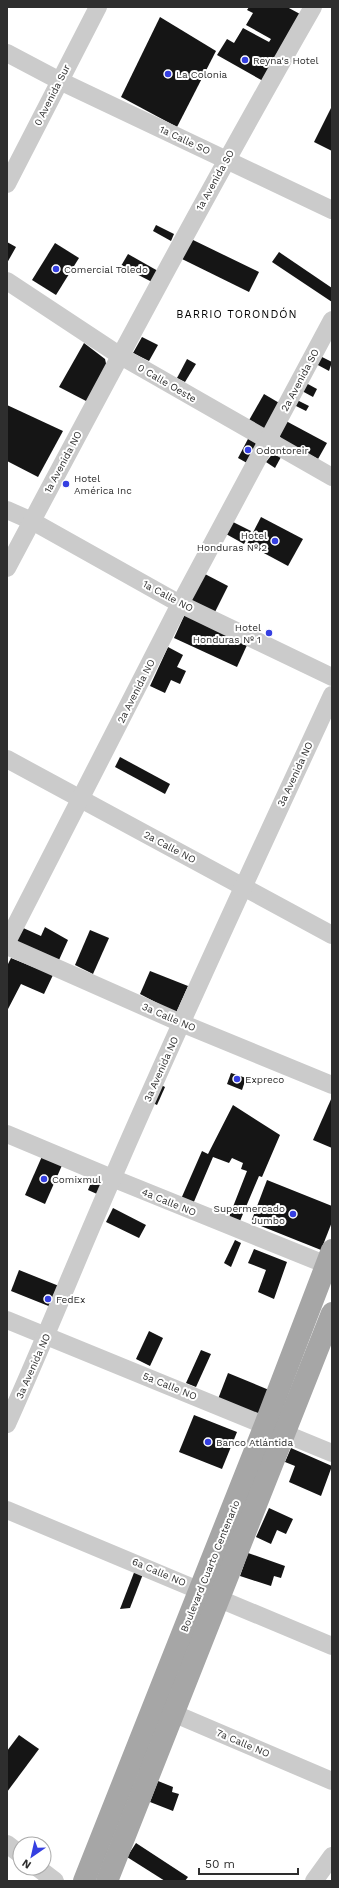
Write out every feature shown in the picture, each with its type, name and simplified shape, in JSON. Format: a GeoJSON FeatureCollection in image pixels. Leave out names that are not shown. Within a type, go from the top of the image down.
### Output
{"type":"FeatureCollection","features":[{"type":"Feature","properties":{"kind":"main road","name":"Boulevard Cuarto Centenario"},"geometry":{"type":"LineString","coordinates":[[107,1881],[164,1710],[275,1430],[330,1261]]}},
{"type":"Feature","properties":{"kind":"main road","name":"Boulevard Cuarto Centenario"},"geometry":{"type":"LineString","coordinates":[[275,1430],[332,1313]]}},
{"type":"Feature","properties":{"kind":"main road","name":"Boulevard Cuarto Centenario"},"geometry":{"type":"LineString","coordinates":[[84,1881],[164,1710]]}},
{"type":"Feature","properties":{"kind":"street","name":"0 Avenida Sur"},"geometry":{"type":"LineString","coordinates":[[7,184],[98,7]]}},
{"type":"Feature","properties":{"kind":"street","name":"1a Avenida SO"},"geometry":{"type":"LineString","coordinates":[[119,355],[226,159],[313,7]]}},
{"type":"Feature","properties":{"kind":"street","name":"1a Calle SO"},"geometry":{"type":"LineString","coordinates":[[7,53],[60,81],[332,210]]}},
{"type":"Feature","properties":{"kind":"street","name":"0 Calle Oeste"},"geometry":{"type":"LineString","coordinates":[[7,281],[119,355],[332,477]]}},
{"type":"Feature","properties":{"kind":"street","name":"2a Avenida SO"},"geometry":{"type":"LineString","coordinates":[[268,441],[332,320]]}},
{"type":"Feature","properties":{"kind":"street","name":"1a Avenida NO"},"geometry":{"type":"LineString","coordinates":[[7,568],[119,355]]}},
{"type":"Feature","properties":{"kind":"street","name":"2a Avenida NO"},"geometry":{"type":"LineString","coordinates":[[7,942],[180,604],[268,441]]}},
{"type":"Feature","properties":{"kind":"street","name":"1a Calle NO"},"geometry":{"type":"LineString","coordinates":[[7,510],[32,521],[180,604],[332,677]]}},
{"type":"Feature","properties":{"kind":"street","name":"3a Avenida NO"},"geometry":{"type":"LineString","coordinates":[[7,1424],[46,1336],[112,1178],[181,1023],[332,695]]}},
{"type":"Feature","properties":{"kind":"street","name":"2a Calle NO"},"geometry":{"type":"LineString","coordinates":[[7,759],[332,935]]}},
{"type":"Feature","properties":{"kind":"street","name":"3a Calle NO"},"geometry":{"type":"LineString","coordinates":[[7,946],[181,1023],[332,1085]]}},
{"type":"Feature","properties":{"kind":"street","name":"4a Calle NO"},"geometry":{"type":"LineString","coordinates":[[7,1134],[112,1178],[330,1261]]}},
{"type":"Feature","properties":{"kind":"street","name":"5a Calle NO"},"geometry":{"type":"LineString","coordinates":[[7,1320],[332,1453]]}},
{"type":"Feature","properties":{"kind":"street","name":"6a Calle NO"},"geometry":{"type":"LineString","coordinates":[[7,1510],[332,1646]]}},
{"type":"Feature","properties":{"kind":"street","name":"7a Calle NO"},"geometry":{"type":"LineString","coordinates":[[164,1710],[332,1781]]}},
{"type":"Feature","properties":{"kind":"street"},"geometry":{"type":"LineString","coordinates":[[314,1881],[332,1856]]}},
{"type":"Feature","properties":{"kind":"building"},"geometry":{"type":"Polygon","coordinates":[[[249,7],[287,7],[300,14],[263,81],[217,55],[227,39],[234,43],[243,28],[269,42],[271,39],[246,25],[253,13],[247,10],[249,7]]]}},
{"type":"Feature","properties":{"kind":"building","name":"La Colonia"},"geometry":{"type":"Polygon","coordinates":[[[160,17],[216,51],[177,127],[121,97],[160,17]]]}},
{"type":"Feature","properties":{"kind":"building"},"geometry":{"type":"Polygon","coordinates":[[[332,106],[332,151],[314,142],[332,106]]]}},
{"type":"Feature","properties":{"kind":"building"},"geometry":{"type":"Polygon","coordinates":[[[156,225],[174,234],[171,241],[153,231],[156,225]]]}},
{"type":"Feature","properties":{"kind":"building"},"geometry":{"type":"Polygon","coordinates":[[[191,239],[259,272],[249,292],[182,259],[191,239]]]}},
{"type":"Feature","properties":{"kind":"building"},"geometry":{"type":"Polygon","coordinates":[[[7,242],[16,247],[7,263],[7,242]]]}},
{"type":"Feature","properties":{"kind":"building","name":"Comercial Toledo"},"geometry":{"type":"Polygon","coordinates":[[[55,243],[79,258],[56,295],[32,280],[55,243]]]}},
{"type":"Feature","properties":{"kind":"building"},"geometry":{"type":"Polygon","coordinates":[[[279,252],[332,288],[332,302],[272,262],[279,252]]]}},
{"type":"Feature","properties":{"kind":"building"},"geometry":{"type":"Polygon","coordinates":[[[128,254],[158,271],[152,282],[121,266],[128,254]]]}},
{"type":"Feature","properties":{"kind":"building"},"geometry":{"type":"Polygon","coordinates":[[[142,337],[158,345],[149,361],[133,353],[142,337]]]}},
{"type":"Feature","properties":{"kind":"building"},"geometry":{"type":"Polygon","coordinates":[[[84,343],[105,359],[107,368],[88,402],[59,387],[84,343]]]}},
{"type":"Feature","properties":{"kind":"building"},"geometry":{"type":"Polygon","coordinates":[[[320,356],[332,362],[329,371],[316,364],[320,356]]]}},
{"type":"Feature","properties":{"kind":"building"},"geometry":{"type":"Polygon","coordinates":[[[187,359],[196,364],[185,382],[177,378],[187,359]]]}},
{"type":"Feature","properties":{"kind":"building"},"geometry":{"type":"Polygon","coordinates":[[[306,383],[317,389],[313,397],[302,391],[306,383]]]}},
{"type":"Feature","properties":{"kind":"building"},"geometry":{"type":"Polygon","coordinates":[[[264,394],[281,404],[265,432],[248,422],[264,394]]]}},
{"type":"Feature","properties":{"kind":"building"},"geometry":{"type":"Polygon","coordinates":[[[297,400],[309,406],[306,411],[294,405],[297,400]]]}},
{"type":"Feature","properties":{"kind":"building"},"geometry":{"type":"Polygon","coordinates":[[[7,405],[63,431],[38,477],[7,461],[7,405]]]}},
{"type":"Feature","properties":{"kind":"building"},"geometry":{"type":"Polygon","coordinates":[[[286,421],[327,443],[318,459],[281,439],[279,434],[286,421]]]}},
{"type":"Feature","properties":{"kind":"building","name":"Odontoreir"},"geometry":{"type":"Polygon","coordinates":[[[249,437],[259,443],[247,463],[238,458],[249,437]]]}},
{"type":"Feature","properties":{"kind":"building"},"geometry":{"type":"Polygon","coordinates":[[[274,452],[281,457],[275,468],[266,462],[274,452]]]}},
{"type":"Feature","properties":{"kind":"building","name":"Hotel Honduras Nº 2"},"geometry":{"type":"Polygon","coordinates":[[[261,517],[303,539],[288,566],[247,544],[261,517]]]}},
{"type":"Feature","properties":{"kind":"building"},"geometry":{"type":"Polygon","coordinates":[[[233,522],[251,531],[244,544],[226,534],[233,522]]]}},
{"type":"Feature","properties":{"kind":"building"},"geometry":{"type":"Polygon","coordinates":[[[203,573],[228,586],[214,614],[193,604],[191,597],[203,573]]]}},
{"type":"Feature","properties":{"kind":"building"},"geometry":{"type":"Polygon","coordinates":[[[185,614],[248,643],[237,667],[174,638],[185,614]]]}},
{"type":"Feature","properties":{"kind":"building"},"geometry":{"type":"Polygon","coordinates":[[[168,647],[183,655],[177,667],[186,671],[180,684],[171,680],[165,693],[150,686],[168,647]]]}},
{"type":"Feature","properties":{"kind":"building"},"geometry":{"type":"Polygon","coordinates":[[[120,757],[170,784],[165,794],[115,767],[120,757]]]}},
{"type":"Feature","properties":{"kind":"building"},"geometry":{"type":"Polygon","coordinates":[[[21,927],[41,936],[45,927],[68,940],[59,960],[15,941],[21,927]]]}},
{"type":"Feature","properties":{"kind":"building"},"geometry":{"type":"Polygon","coordinates":[[[90,930],[109,938],[93,974],[75,965],[90,930]]]}},
{"type":"Feature","properties":{"kind":"building"},"geometry":{"type":"Polygon","coordinates":[[[11,958],[53,975],[44,994],[21,984],[7,1011],[7,966],[11,958]]]}},
{"type":"Feature","properties":{"kind":"building"},"geometry":{"type":"Polygon","coordinates":[[[150,971],[188,986],[176,1013],[140,994],[150,971]]]}},
{"type":"Feature","properties":{"kind":"building"},"geometry":{"type":"Polygon","coordinates":[[[231,1073],[246,1078],[242,1090],[227,1084],[231,1073]]]}},
{"type":"Feature","properties":{"kind":"building"},"geometry":{"type":"Polygon","coordinates":[[[157,1083],[165,1087],[157,1105],[149,1101],[157,1083]]]}},
{"type":"Feature","properties":{"kind":"building"},"geometry":{"type":"Polygon","coordinates":[[[332,1097],[332,1148],[313,1140],[332,1097]]]}},
{"type":"Feature","properties":{"kind":"building"},"geometry":{"type":"Polygon","coordinates":[[[233,1105],[280,1135],[262,1177],[259,1176],[240,1221],[229,1217],[247,1171],[241,1169],[243,1163],[232,1158],[229,1163],[213,1157],[193,1204],[181,1199],[202,1151],[208,1154],[233,1105]]]}},
{"type":"Feature","properties":{"kind":"building","name":"Comixmul"},"geometry":{"type":"Polygon","coordinates":[[[43,1154],[63,1163],[45,1204],[25,1195],[43,1154]]]}},
{"type":"Feature","properties":{"kind":"building"},"geometry":{"type":"Polygon","coordinates":[[[94,1175],[104,1179],[97,1194],[88,1190],[94,1175]]]}},
{"type":"Feature","properties":{"kind":"building","name":"Supermercado Jumbo"},"geometry":{"type":"Polygon","coordinates":[[[267,1180],[332,1206],[332,1222],[321,1250],[251,1222],[267,1180]]]}},
{"type":"Feature","properties":{"kind":"building"},"geometry":{"type":"Polygon","coordinates":[[[113,1208],[146,1225],[139,1238],[106,1222],[113,1208]]]}},
{"type":"Feature","properties":{"kind":"building"},"geometry":{"type":"Polygon","coordinates":[[[235,1240],[241,1243],[231,1267],[224,1263],[235,1240]]]}},
{"type":"Feature","properties":{"kind":"building"},"geometry":{"type":"Polygon","coordinates":[[[254,1249],[287,1262],[274,1299],[258,1292],[266,1270],[248,1263],[254,1249]]]}},
{"type":"Feature","properties":{"kind":"building"},"geometry":{"type":"Polygon","coordinates":[[[19,1270],[59,1286],[51,1307],[11,1291],[19,1270]]]}},
{"type":"Feature","properties":{"kind":"building"},"geometry":{"type":"Polygon","coordinates":[[[149,1331],[163,1338],[150,1366],[136,1359],[149,1331]]]}},
{"type":"Feature","properties":{"kind":"building"},"geometry":{"type":"Polygon","coordinates":[[[201,1350],[211,1354],[196,1387],[186,1383],[201,1350]]]}},
{"type":"Feature","properties":{"kind":"building"},"geometry":{"type":"Polygon","coordinates":[[[228,1373],[269,1390],[260,1413],[257,1414],[218,1399],[228,1373]]]}},
{"type":"Feature","properties":{"kind":"building","name":"Banco Atlántida"},"geometry":{"type":"Polygon","coordinates":[[[194,1415],[237,1432],[222,1469],[179,1452],[194,1415]]]}},
{"type":"Feature","properties":{"kind":"building"},"geometry":{"type":"Polygon","coordinates":[[[291,1448],[332,1466],[321,1496],[289,1482],[295,1466],[285,1462],[291,1448]]]}},
{"type":"Feature","properties":{"kind":"building"},"geometry":{"type":"Polygon","coordinates":[[[269,1508],[293,1519],[286,1534],[277,1530],[271,1544],[256,1537],[269,1508]]]}},
{"type":"Feature","properties":{"kind":"building"},"geometry":{"type":"Polygon","coordinates":[[[248,1553],[285,1566],[281,1578],[274,1576],[271,1586],[240,1576],[248,1553]]]}},
{"type":"Feature","properties":{"kind":"building"},"geometry":{"type":"Polygon","coordinates":[[[135,1570],[143,1574],[130,1608],[120,1609],[135,1570]]]}},
{"type":"Feature","properties":{"kind":"building"},"geometry":{"type":"Polygon","coordinates":[[[19,1735],[39,1749],[7,1792],[7,1751],[19,1735]]]}},
{"type":"Feature","properties":{"kind":"building"},"geometry":{"type":"Polygon","coordinates":[[[158,1781],[173,1787],[172,1792],[179,1794],[173,1811],[150,1802],[158,1781]]]}},
{"type":"Feature","properties":{"kind":"building"},"geometry":{"type":"Polygon","coordinates":[[[136,1843],[188,1877],[185,1881],[165,1881],[127,1857],[136,1843]]]}},
{"type":"Feature","properties":{"kind":"place","name":"Reyna's Hotel"},"geometry":{"type":"Point","coordinates":[245,60]}},
{"type":"Feature","properties":{"kind":"place","name":"La Colonia"},"geometry":{"type":"Point","coordinates":[168,74]}},
{"type":"Feature","properties":{"kind":"place","name":"Comercial Toledo"},"geometry":{"type":"Point","coordinates":[56,269]}},
{"type":"Feature","properties":{"kind":"place","name":"Odontoreir"},"geometry":{"type":"Point","coordinates":[248,450]}},
{"type":"Feature","properties":{"kind":"place","name":"Hotel América Inc"},"geometry":{"type":"Point","coordinates":[66,484]}},
{"type":"Feature","properties":{"kind":"place","name":"Hotel Honduras Nº 2"},"geometry":{"type":"Point","coordinates":[275,541]}},
{"type":"Feature","properties":{"kind":"place","name":"Hotel Honduras Nº 1"},"geometry":{"type":"Point","coordinates":[269,633]}},
{"type":"Feature","properties":{"kind":"place","name":"Expreco"},"geometry":{"type":"Point","coordinates":[237,1079]}},
{"type":"Feature","properties":{"kind":"place","name":"Comixmul"},"geometry":{"type":"Point","coordinates":[44,1179]}},
{"type":"Feature","properties":{"kind":"place","name":"Supermercado Jumbo"},"geometry":{"type":"Point","coordinates":[293,1214]}},
{"type":"Feature","properties":{"kind":"place","name":"FedEx"},"geometry":{"type":"Point","coordinates":[48,1299]}},
{"type":"Feature","properties":{"kind":"place","name":"Banco Atlántida"},"geometry":{"type":"Point","coordinates":[208,1442]}},
{"type":"Feature","properties":{"kind":"district","name":"BARRIO TORONDÓN"},"geometry":{"type":"Point","coordinates":[237,314]}}]}
